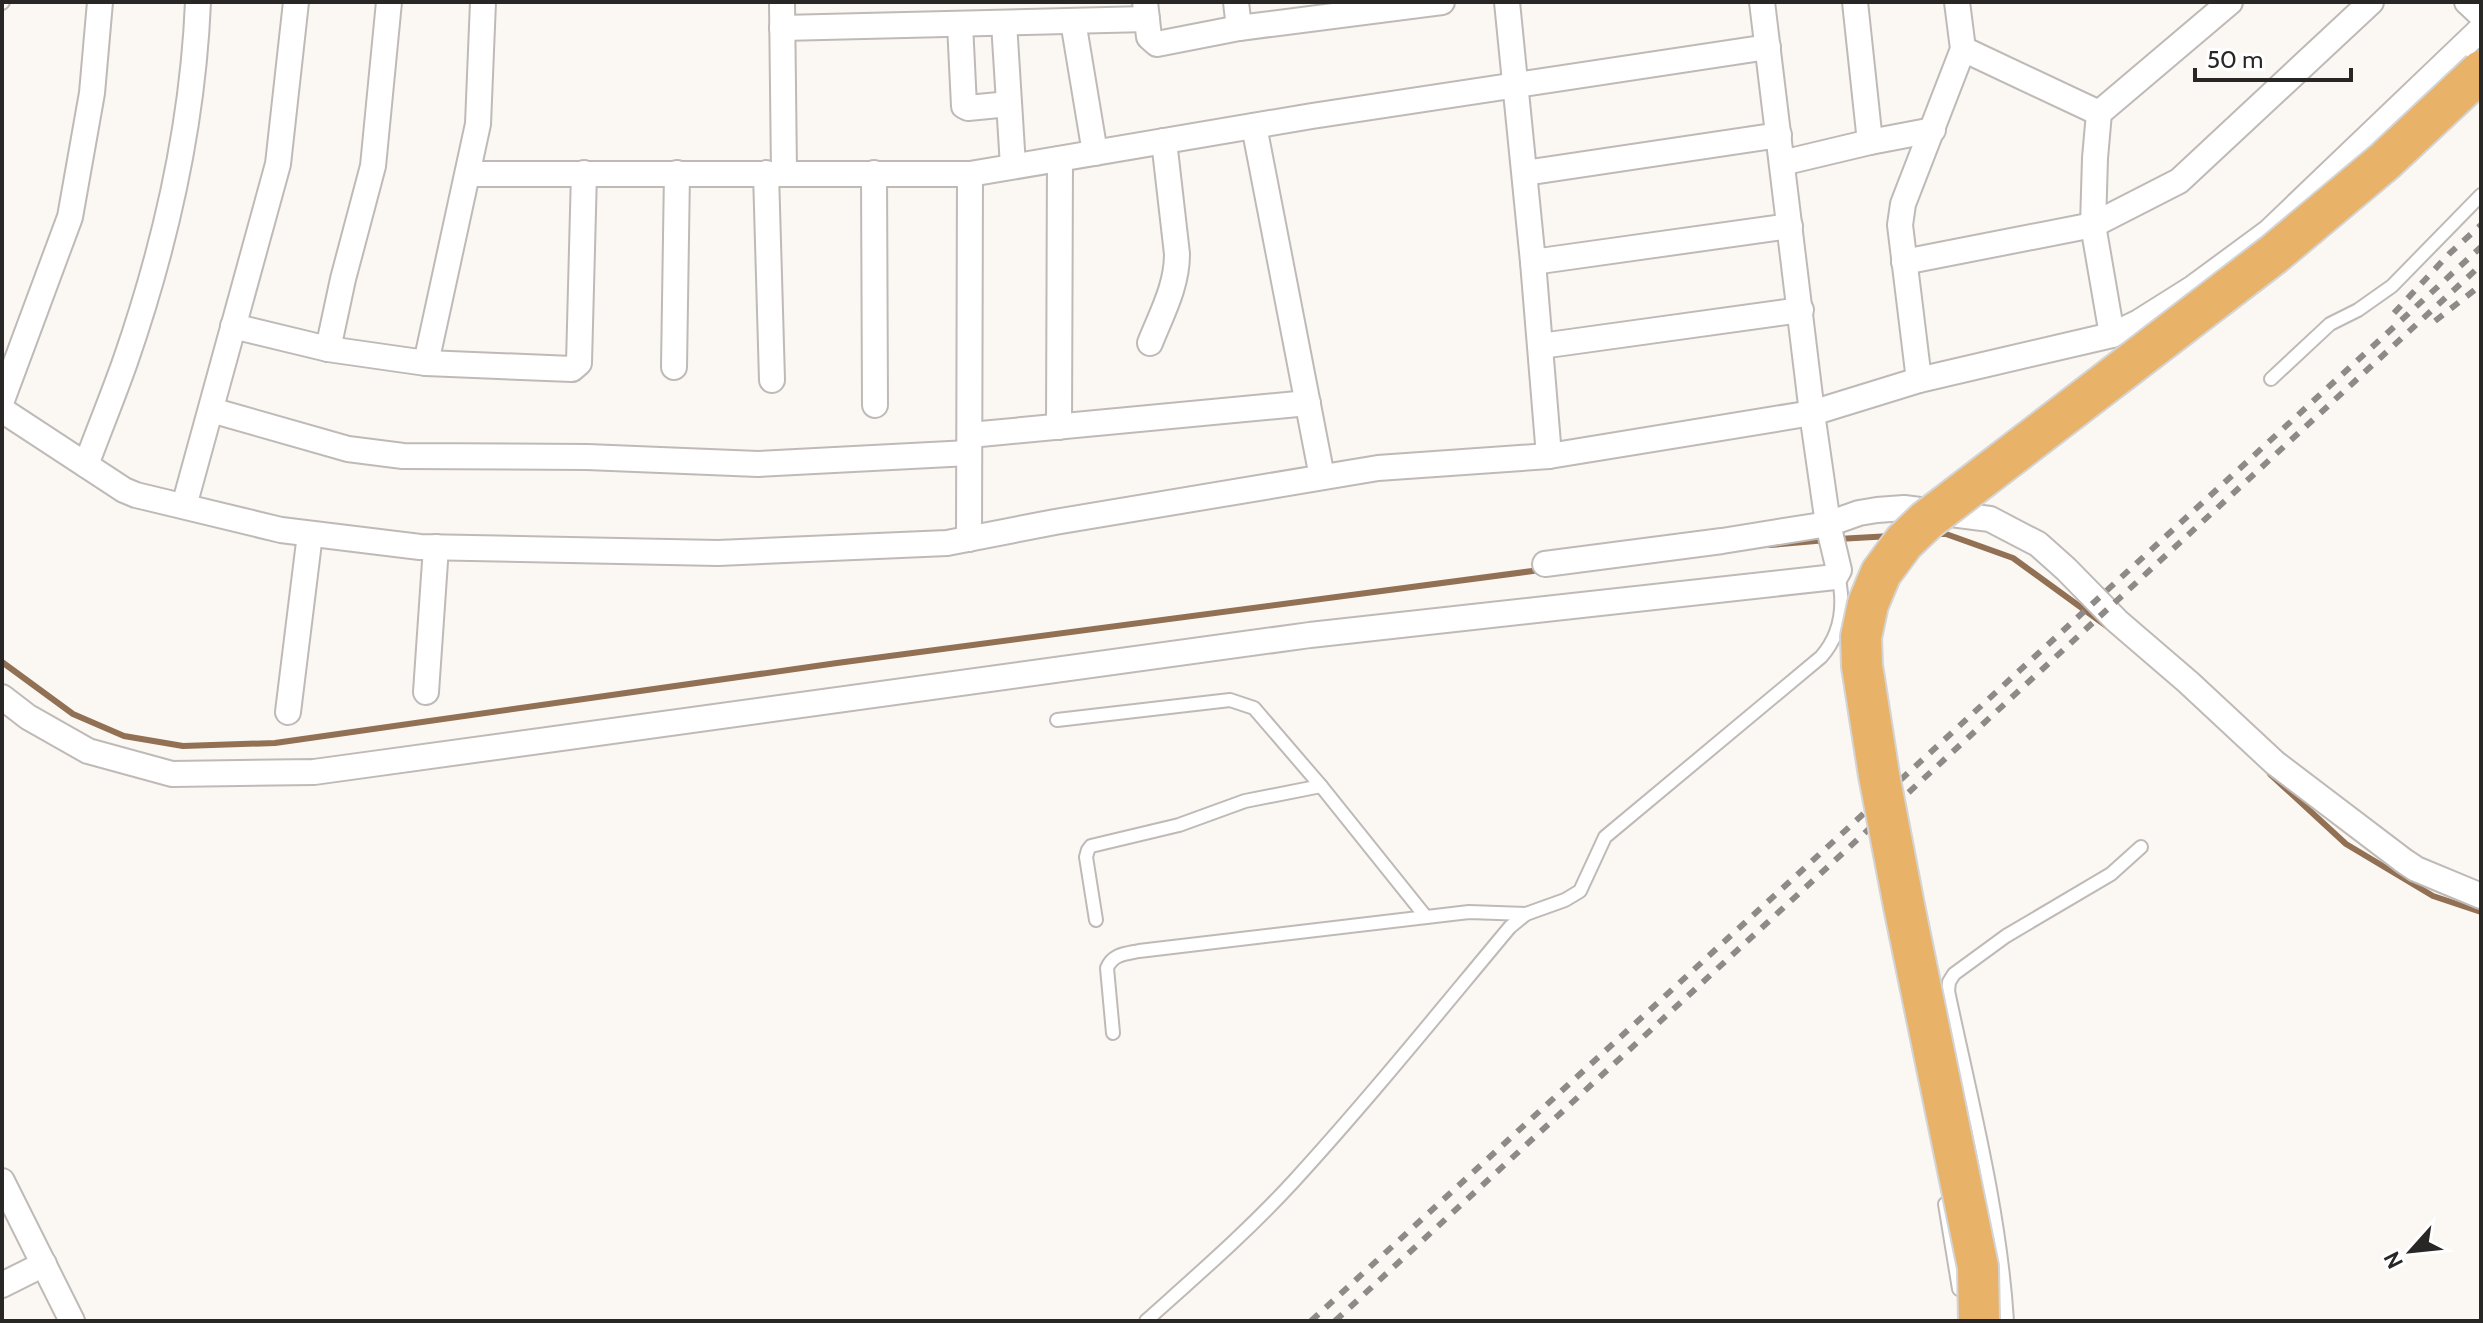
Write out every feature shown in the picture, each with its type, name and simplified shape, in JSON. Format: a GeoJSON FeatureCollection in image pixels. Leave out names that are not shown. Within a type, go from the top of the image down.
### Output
{"type":"FeatureCollection","features":[{"type":"Feature","properties":{"kind":"main road"},"geometry":{"type":"LineString","coordinates":[[1970,1310],[1978,1267],[1879,775],[1862,666],[1861,637],[1868,604],[1881,573],[1904,542],[1927,520],[2274,254],[2385,161],[2481,71]]}},
{"type":"Feature","properties":{"kind":"street"},"geometry":{"type":"LineString","coordinates":[[2,400],[70,217],[92,93],[100,2]]}},
{"type":"Feature","properties":{"kind":"street"},"geometry":{"type":"LineString","coordinates":[[86,465],[126,361],[165,228],[190,92],[198,2]]}},
{"type":"Feature","properties":{"kind":"street"},"geometry":{"type":"LineString","coordinates":[[184,506],[278,164],[296,2]]}},
{"type":"Feature","properties":{"kind":"street"},"geometry":{"type":"LineString","coordinates":[[328,349],[373,166],[389,2]]}},
{"type":"Feature","properties":{"kind":"street"},"geometry":{"type":"LineString","coordinates":[[426,363],[478,124],[483,2]]}},
{"type":"Feature","properties":{"kind":"street"},"geometry":{"type":"LineString","coordinates":[[772,380],[775,173],[782,2]]}},
{"type":"Feature","properties":{"kind":"street"},"geometry":{"type":"LineString","coordinates":[[1236,2],[1239,28]]}},
{"type":"Feature","properties":{"kind":"street"},"geometry":{"type":"LineString","coordinates":[[782,28],[1073,21],[1146,11],[1149,37],[1157,44],[1326,9],[1442,2]]}},
{"type":"Feature","properties":{"kind":"street"},"geometry":{"type":"LineString","coordinates":[[1507,2],[1549,456]]}},
{"type":"Feature","properties":{"kind":"street"},"geometry":{"type":"LineString","coordinates":[[2,697],[28,717],[88,751],[172,774],[314,772],[1310,635],[1833,577],[1832,547],[1812,413],[1762,2]]}},
{"type":"Feature","properties":{"kind":"street"},"geometry":{"type":"LineString","coordinates":[[1855,2],[1870,142]]}},
{"type":"Feature","properties":{"kind":"street"},"geometry":{"type":"LineString","coordinates":[[1919,380],[1900,225],[1903,204],[1963,49],[1957,2]]}},
{"type":"Feature","properties":{"kind":"street"},"geometry":{"type":"LineString","coordinates":[[2112,335],[2093,225],[2099,113],[2230,2]]}},
{"type":"Feature","properties":{"kind":"street"},"geometry":{"type":"LineString","coordinates":[[1904,262],[2093,225],[2179,181],[2371,2]]}},
{"type":"Feature","properties":{"kind":"street"},"geometry":{"type":"LineString","coordinates":[[2467,2],[2481,15]]}},
{"type":"Feature","properties":{"kind":"street"},"geometry":{"type":"LineString","coordinates":[[1073,21],[1095,153]]}},
{"type":"Feature","properties":{"kind":"street"},"geometry":{"type":"LineString","coordinates":[[1004,23],[1013,166]]}},
{"type":"Feature","properties":{"kind":"street"},"geometry":{"type":"LineString","coordinates":[[960,24],[964,106],[1009,104]]}},
{"type":"Feature","properties":{"kind":"street"},"geometry":{"type":"LineString","coordinates":[[2,410],[136,495],[281,530],[420,547],[718,553],[947,543],[1378,468],[1549,456],[1812,413],[1919,380],[2112,335],[2193,288],[2269,232],[2481,29]]}},
{"type":"Feature","properties":{"kind":"street"},"geometry":{"type":"LineString","coordinates":[[468,174],[970,174],[1254,126],[1768,47]]}},
{"type":"Feature","properties":{"kind":"street"},"geometry":{"type":"LineString","coordinates":[[1963,49],[2099,113]]}},
{"type":"Feature","properties":{"kind":"street"},"geometry":{"type":"LineString","coordinates":[[1254,126],[1322,477]]}},
{"type":"Feature","properties":{"kind":"street"},"geometry":{"type":"LineString","coordinates":[[1782,163],[1933,130]]}},
{"type":"Feature","properties":{"kind":"street"},"geometry":{"type":"LineString","coordinates":[[1525,173],[1779,135]]}},
{"type":"Feature","properties":{"kind":"street"},"geometry":{"type":"LineString","coordinates":[[1150,343],[1177,272],[1164,141]]}},
{"type":"Feature","properties":{"kind":"street"},"geometry":{"type":"LineString","coordinates":[[1059,427],[1060,159]]}},
{"type":"Feature","properties":{"kind":"street"},"geometry":{"type":"LineString","coordinates":[[233,326],[328,349],[426,363],[572,369],[579,363],[584,173]]}},
{"type":"Feature","properties":{"kind":"street"},"geometry":{"type":"LineString","coordinates":[[674,367],[677,173]]}},
{"type":"Feature","properties":{"kind":"street"},"geometry":{"type":"LineString","coordinates":[[874,173],[875,405]]}},
{"type":"Feature","properties":{"kind":"street"},"geometry":{"type":"LineString","coordinates":[[969,539],[970,174]]}},
{"type":"Feature","properties":{"kind":"street"},"geometry":{"type":"LineString","coordinates":[[1533,262],[1790,226]]}},
{"type":"Feature","properties":{"kind":"street"},"geometry":{"type":"LineString","coordinates":[[1541,346],[1801,310]]}},
{"type":"Feature","properties":{"kind":"street"},"geometry":{"type":"LineString","coordinates":[[211,410],[348,449],[403,456],[587,457],[758,464],[970,444],[1059,427],[1308,403]]}},
{"type":"Feature","properties":{"kind":"street"},"geometry":{"type":"LineString","coordinates":[[1832,547],[1859,513],[1904,508],[1990,519],[2019,533],[2048,552],[2117,621],[2275,763],[2416,869],[2481,896]]}},
{"type":"Feature","properties":{"kind":"street"},"geometry":{"type":"LineString","coordinates":[[288,712],[310,534]]}},
{"type":"Feature","properties":{"kind":"street"},"geometry":{"type":"LineString","coordinates":[[1545,564],[1722,541],[1832,547]]}},
{"type":"Feature","properties":{"kind":"street"},"geometry":{"type":"LineString","coordinates":[[426,692],[436,547]]}},
{"type":"Feature","properties":{"kind":"street"},"geometry":{"type":"LineString","coordinates":[[2,1181],[72,1321]]}},
{"type":"Feature","properties":{"kind":"street"},"geometry":{"type":"LineString","coordinates":[[2,1285],[44,1264]]}},
{"type":"Feature","properties":{"kind":"lane"},"geometry":{"type":"LineString","coordinates":[[2271,379],[2330,324],[2358,310],[2392,286],[2481,195]]}},
{"type":"Feature","properties":{"kind":"lane"},"geometry":{"type":"LineString","coordinates":[[1146,1321],[1292,1183],[1510,927],[1526,914],[1565,900],[1580,891],[1605,837],[1830,647],[1839,626],[1842,598],[1832,547]]}},
{"type":"Feature","properties":{"kind":"lane"},"geometry":{"type":"LineString","coordinates":[[1057,720],[1230,700],[1254,708],[1426,917]]}},
{"type":"Feature","properties":{"kind":"lane"},"geometry":{"type":"LineString","coordinates":[[1096,920],[1086,857],[1091,846],[1179,825],[1245,801],[1321,786]]}},
{"type":"Feature","properties":{"kind":"lane"},"geometry":{"type":"LineString","coordinates":[[2007,1321],[2004,1274],[1991,1198],[1948,991],[1949,982],[1954,974],[2006,936],[2111,874],[2141,847]]}},
{"type":"Feature","properties":{"kind":"lane"},"geometry":{"type":"LineString","coordinates":[[1113,1033],[1107,968],[1110,961],[1119,955],[1469,912],[1526,914]]}},
{"type":"Feature","properties":{"kind":"lane"},"geometry":{"type":"LineString","coordinates":[[1942,1191],[1959,1277],[1970,1310]]}},
{"type":"Feature","properties":{"kind":"waterway"},"geometry":{"type":"LineString","coordinates":[[1934,534],[1946,534],[2013,558],[2108,627]]}},
{"type":"Feature","properties":{"kind":"waterway"},"geometry":{"type":"LineString","coordinates":[[1838,539],[1891,536]]}},
{"type":"Feature","properties":{"kind":"waterway"},"geometry":{"type":"LineString","coordinates":[[1770,545],[1827,540]]}},
{"type":"Feature","properties":{"kind":"waterway"},"geometry":{"type":"LineString","coordinates":[[2,662],[73,714],[124,736],[183,746],[275,743],[837,663],[1540,570]]}},
{"type":"Feature","properties":{"kind":"waterway"},"geometry":{"type":"LineString","coordinates":[[2270,774],[2346,844],[2433,896],[2481,912]]}},
{"type":"Feature","properties":{"kind":"railway"},"geometry":{"type":"LineString","coordinates":[[2394,313],[2481,225]]}},
{"type":"Feature","properties":{"kind":"railway"},"geometry":{"type":"LineString","coordinates":[[1311,1321],[2481,247]]}},
{"type":"Feature","properties":{"kind":"railway"},"geometry":{"type":"LineString","coordinates":[[1335,1321],[2481,265]]}},
{"type":"Feature","properties":{"kind":"railway"},"geometry":{"type":"LineString","coordinates":[[2435,321],[2481,285]]}}]}
